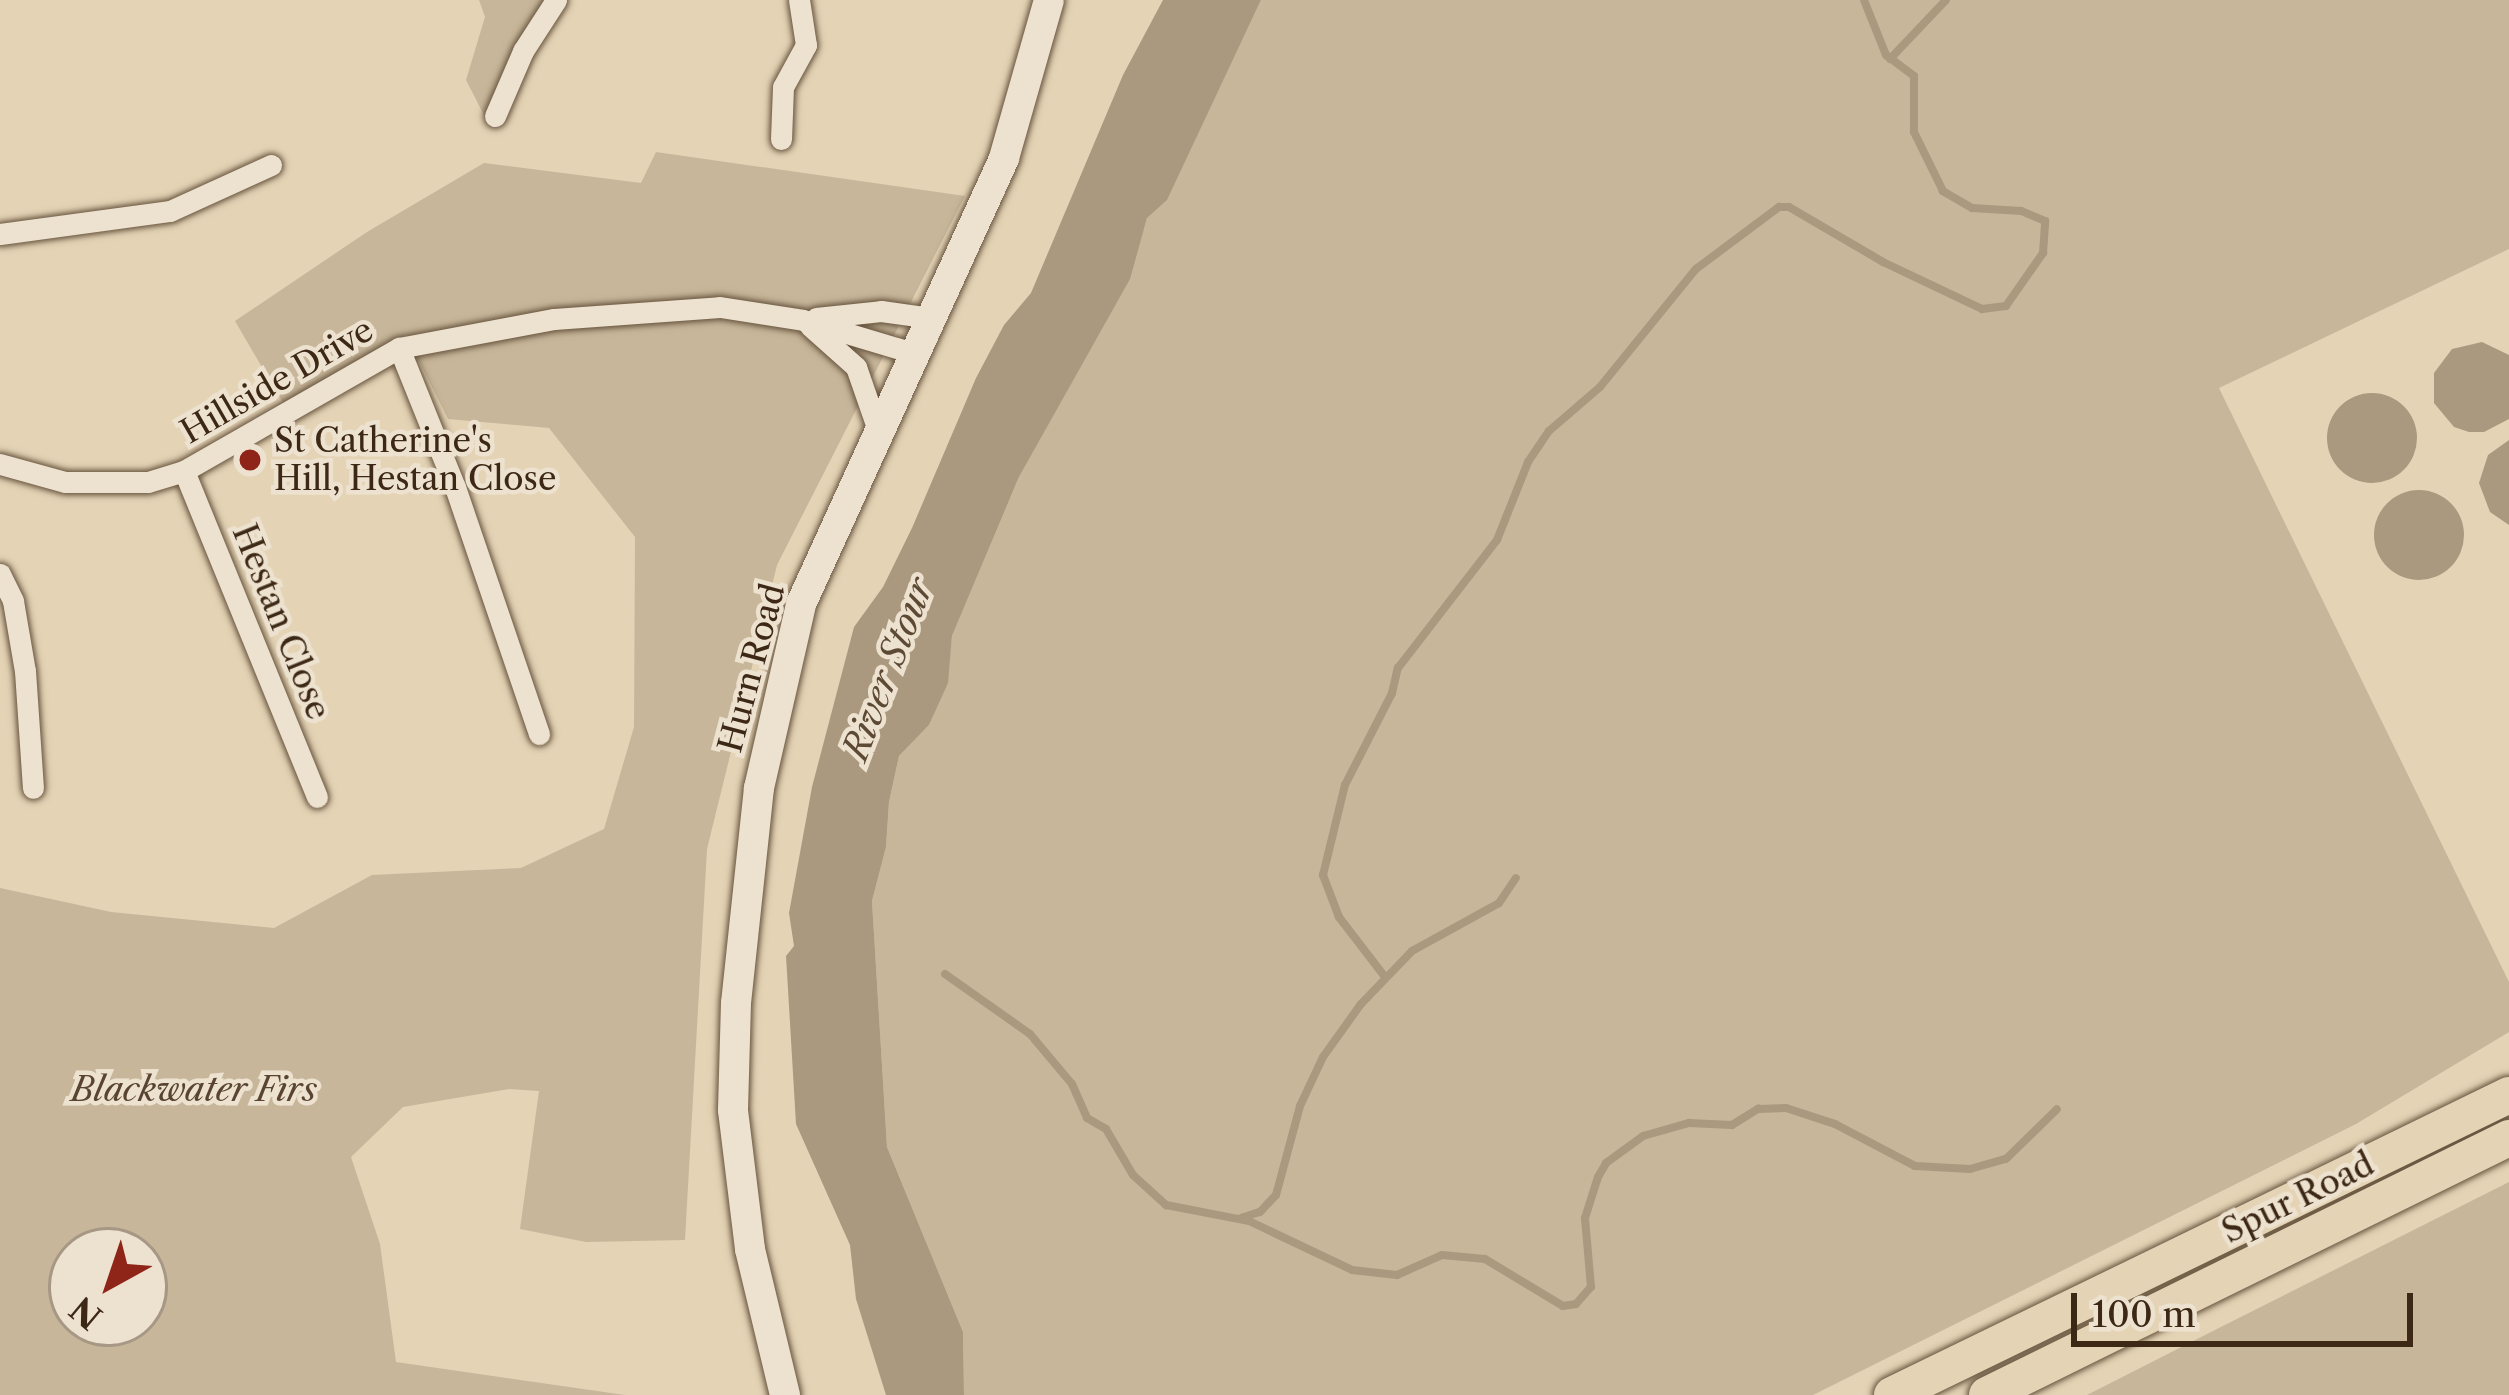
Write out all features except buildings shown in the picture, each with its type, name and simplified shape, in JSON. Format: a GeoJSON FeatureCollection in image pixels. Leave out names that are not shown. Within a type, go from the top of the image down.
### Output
{"type":"FeatureCollection","features":[{"type":"Feature","properties":{"kind":"highway","name":"Spur Road"},"geometry":{"type":"LineString","coordinates":[[1892,1395],[2509,1095]]}},
{"type":"Feature","properties":{"kind":"highway","name":"Spur Road"},"geometry":{"type":"LineString","coordinates":[[1987,1395],[2509,1138]]}},
{"type":"Feature","properties":{"kind":"main road","name":"Hurn Road"},"geometry":{"type":"LineString","coordinates":[[785,1395],[751,1249],[733,1110],[744,898],[759,788],[801,604],[1004,158],[1049,0]]}},
{"type":"Feature","properties":{"kind":"street"},"geometry":{"type":"LineString","coordinates":[[495,116],[523,51],[556,0]]}},
{"type":"Feature","properties":{"kind":"street"},"geometry":{"type":"LineString","coordinates":[[781,139],[783,87],[806,45],[799,0]]}},
{"type":"Feature","properties":{"kind":"street"},"geometry":{"type":"LineString","coordinates":[[0,234],[154,215],[272,165]]}},
{"type":"Feature","properties":{"kind":"street","name":"Hillside Drive"},"geometry":{"type":"LineString","coordinates":[[0,464],[65,482],[117,486],[184,471],[399,348],[554,319],[720,307],[803,320],[913,353]]}},
{"type":"Feature","properties":{"kind":"street","name":"Hillside Drive"},"geometry":{"type":"LineString","coordinates":[[803,320],[880,311],[931,318]]}},
{"type":"Feature","properties":{"kind":"street"},"geometry":{"type":"LineString","coordinates":[[803,320],[856,368],[879,433]]}},
{"type":"Feature","properties":{"kind":"street"},"geometry":{"type":"LineString","coordinates":[[399,348],[455,487],[539,734]]}},
{"type":"Feature","properties":{"kind":"street","name":"Hestan Close"},"geometry":{"type":"LineString","coordinates":[[184,471],[317,797]]}},
{"type":"Feature","properties":{"kind":"street"},"geometry":{"type":"LineString","coordinates":[[0,574],[13,602],[25,671],[33,788]]}},
{"type":"Feature","properties":{"kind":"green space"},"geometry":{"type":"Polygon","coordinates":[[[479,0],[545,0],[486,119],[466,80],[485,17],[479,0]]]}},
{"type":"Feature","properties":{"kind":"green space"},"geometry":{"type":"Polygon","coordinates":[[[1261,0],[2509,0],[2509,249],[2219,388],[2509,982],[2509,1032],[2356,1124],[1813,1395],[964,1395],[963,1332],[887,1147],[872,901],[886,847],[889,802],[899,756],[929,725],[947,683],[952,636],[1019,477],[1129,279],[1147,218],[1167,199],[1261,0]]]}},
{"type":"Feature","properties":{"kind":"green space","name":"Blackwater Firs"},"geometry":{"type":"Polygon","coordinates":[[[656,152],[965,196],[777,565],[707,849],[685,1240],[586,1242],[520,1229],[539,1091],[509,1089],[403,1107],[351,1157],[380,1244],[396,1362],[625,1395],[0,1395],[0,888],[111,912],[274,928],[372,875],[521,868],[604,829],[634,727],[635,537],[549,428],[448,419],[406,335],[283,403],[235,321],[367,232],[484,163],[641,183],[656,152]]]}},
{"type":"Feature","properties":{"kind":"green space"},"geometry":{"type":"Polygon","coordinates":[[[2509,1182],[2509,1395],[2087,1395],[2207,1334],[2509,1182]]]}},
{"type":"Feature","properties":{"kind":"water","name":"River Stour"},"geometry":{"type":"Polygon","coordinates":[[[1163,0],[1261,0],[1167,200],[1147,218],[1130,279],[1019,477],[952,636],[948,683],[929,725],[899,756],[889,802],[886,847],[872,901],[887,1147],[963,1332],[964,1395],[886,1395],[856,1299],[850,1245],[796,1124],[786,956],[794,946],[789,913],[812,787],[854,627],[883,587],[1004,325],[1031,293],[1123,75],[1163,0]]]}},
{"type":"Feature","properties":{"kind":"water"},"geometry":{"type":"Polygon","coordinates":[[[2482,342],[2509,355],[2509,419],[2484,432],[2469,432],[2454,427],[2434,403],[2434,373],[2452,349],[2482,342]]]}},
{"type":"Feature","properties":{"kind":"water"},"geometry":{"type":"Polygon","coordinates":[[[2372,393],[2389,396],[2404,406],[2414,421],[2414,455],[2404,470],[2389,480],[2372,483],[2355,480],[2340,470],[2330,455],[2327,438],[2330,421],[2340,406],[2355,396],[2372,393]]]}},
{"type":"Feature","properties":{"kind":"water"},"geometry":{"type":"Polygon","coordinates":[[[2509,440],[2509,525],[2490,512],[2479,483],[2488,455],[2509,440]]]}},
{"type":"Feature","properties":{"kind":"water"},"geometry":{"type":"Polygon","coordinates":[[[2419,490],[2436,493],[2451,503],[2461,518],[2461,552],[2451,567],[2436,577],[2419,580],[2402,577],[2387,567],[2377,552],[2374,535],[2377,518],[2387,503],[2402,493],[2419,490]]]}},
{"type":"Feature","properties":{"kind":"waterway"},"geometry":{"type":"LineString","coordinates":[[1385,977],[1339,917],[1323,875],[1345,785],[1392,693],[1398,668],[1497,540],[1528,462],[1549,431],[1600,387],[1696,269],[1779,207],[1789,207],[1883,262],[1982,309],[2006,306],[2043,253],[2045,221],[2021,211],[1972,208],[1943,191],[1914,132],[1914,76],[1886,55],[1864,0]]}},
{"type":"Feature","properties":{"kind":"waterway"},"geometry":{"type":"LineString","coordinates":[[1890,59],[1946,0]]}},
{"type":"Feature","properties":{"kind":"waterway"},"geometry":{"type":"LineString","coordinates":[[1241,1218],[1260,1212],[1276,1195],[1300,1106],[1323,1057],[1361,1004],[1412,951],[1499,903],[1516,878]]}},
{"type":"Feature","properties":{"kind":"waterway"},"geometry":{"type":"LineString","coordinates":[[945,974],[1030,1034],[1072,1084],[1087,1118],[1106,1129],[1133,1175],[1166,1205],[1249,1221],[1352,1270],[1397,1275],[1442,1255],[1485,1259],[1563,1306],[1576,1304],[1591,1287],[1585,1218],[1598,1177],[1606,1163],[1643,1136],[1689,1123],[1732,1125],[1758,1109],[1786,1108],[1835,1124],[1915,1166],[1970,1169],[2006,1159],[2057,1109]]}},
{"type":"Feature","properties":{"kind":"place","name":"St Catherine's Hill, Hestan Close"},"geometry":{"type":"Point","coordinates":[250,460]}}]}
